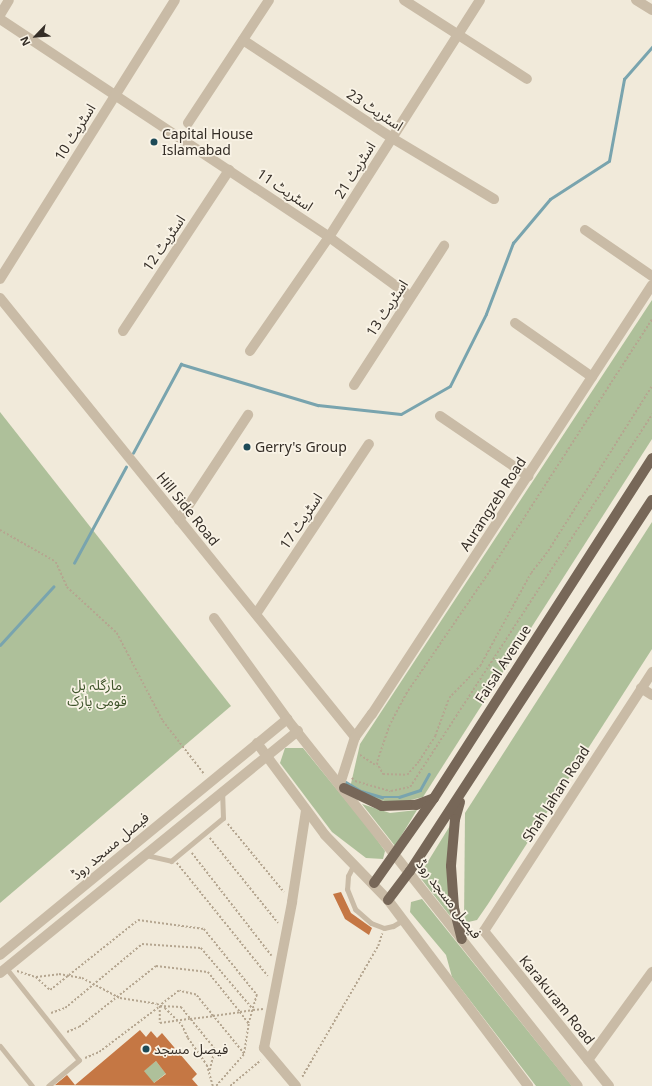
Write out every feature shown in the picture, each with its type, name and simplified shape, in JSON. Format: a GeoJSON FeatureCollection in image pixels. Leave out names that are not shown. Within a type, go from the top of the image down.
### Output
{"type":"FeatureCollection","features":[{"type":"Feature","properties":{"kind":"main road","name":"Faisal Avenue"},"geometry":{"type":"LineString","coordinates":[[374,883],[396,855],[434,798],[652,458]]}},
{"type":"Feature","properties":{"kind":"main road"},"geometry":{"type":"LineString","coordinates":[[388,900],[410,871],[652,500]]}},
{"type":"Feature","properties":{"kind":"main road"},"geometry":{"type":"LineString","coordinates":[[342,786],[366,801],[382,806],[416,805],[434,798]]}},
{"type":"Feature","properties":{"kind":"main road"},"geometry":{"type":"LineString","coordinates":[[462,939],[454,908],[451,866],[455,819],[463,790]]}},
{"type":"Feature","properties":{"kind":"street"},"geometry":{"type":"LineString","coordinates":[[0,15],[9,0]]}},
{"type":"Feature","properties":{"kind":"street","name":"اسٹریٹ 10"},"geometry":{"type":"LineString","coordinates":[[0,279],[175,0]]}},
{"type":"Feature","properties":{"kind":"street"},"geometry":{"type":"LineString","coordinates":[[188,123],[269,0]]}},
{"type":"Feature","properties":{"kind":"street"},"geometry":{"type":"LineString","coordinates":[[404,0],[527,79]]}},
{"type":"Feature","properties":{"kind":"street","name":"اسٹریٹ 21"},"geometry":{"type":"LineString","coordinates":[[250,351],[329,237],[480,0]]}},
{"type":"Feature","properties":{"kind":"street"},"geometry":{"type":"LineString","coordinates":[[636,0],[652,10]]}},
{"type":"Feature","properties":{"kind":"street","name":"اسٹریٹ 11"},"geometry":{"type":"LineString","coordinates":[[0,19],[329,237],[410,296]]}},
{"type":"Feature","properties":{"kind":"street","name":"اسٹریٹ 23"},"geometry":{"type":"LineString","coordinates":[[243,40],[392,138],[494,199]]}},
{"type":"Feature","properties":{"kind":"street","name":"اسٹریٹ 12"},"geometry":{"type":"LineString","coordinates":[[123,331],[229,170]]}},
{"type":"Feature","properties":{"kind":"street"},"geometry":{"type":"LineString","coordinates":[[585,230],[652,276]]}},
{"type":"Feature","properties":{"kind":"street","name":"اسٹریٹ 13"},"geometry":{"type":"LineString","coordinates":[[354,385],[410,296],[444,246]]}},
{"type":"Feature","properties":{"kind":"street","name":"Aurangzeb Road"},"geometry":{"type":"LineString","coordinates":[[354,737],[364,727],[652,285]]}},
{"type":"Feature","properties":{"kind":"street","name":"Hill Side Road"},"geometry":{"type":"LineString","coordinates":[[0,298],[354,737]]}},
{"type":"Feature","properties":{"kind":"street"},"geometry":{"type":"LineString","coordinates":[[515,323],[592,377]]}},
{"type":"Feature","properties":{"kind":"street"},"geometry":{"type":"LineString","coordinates":[[179,520],[248,415]]}},
{"type":"Feature","properties":{"kind":"street"},"geometry":{"type":"LineString","coordinates":[[440,416],[528,476]]}},
{"type":"Feature","properties":{"kind":"street","name":"اسٹریٹ 17"},"geometry":{"type":"LineString","coordinates":[[256,614],[369,444]]}},
{"type":"Feature","properties":{"kind":"street","name":"فیصل مسجد روڈ"},"geometry":{"type":"LineString","coordinates":[[214,618],[287,719],[410,871],[578,1086]]}},
{"type":"Feature","properties":{"kind":"street","name":"Shah Jahan Road"},"geometry":{"type":"LineString","coordinates":[[484,931],[652,672]]}},
{"type":"Feature","properties":{"kind":"street"},"geometry":{"type":"LineString","coordinates":[[641,688],[652,695]]}},
{"type":"Feature","properties":{"kind":"street","name":"فیصل مسجد روڈ"},"geometry":{"type":"LineString","coordinates":[[0,955],[287,719]]}},
{"type":"Feature","properties":{"kind":"street","name":"فیصل مسجد روڈ"},"geometry":{"type":"LineString","coordinates":[[2,970],[222,794],[298,731]]}},
{"type":"Feature","properties":{"kind":"street"},"geometry":{"type":"LineString","coordinates":[[342,786],[354,737]]}},
{"type":"Feature","properties":{"kind":"street"},"geometry":{"type":"LineString","coordinates":[[257,743],[306,810],[353,866],[374,883],[388,900],[528,1086]]}},
{"type":"Feature","properties":{"kind":"street"},"geometry":{"type":"LineString","coordinates":[[298,1083],[266,1051],[275,985],[292,902],[306,810]]}},
{"type":"Feature","properties":{"kind":"street","name":"Karakuram Road"},"geometry":{"type":"LineString","coordinates":[[484,931],[609,1086]]}},
{"type":"Feature","properties":{"kind":"street"},"geometry":{"type":"LineString","coordinates":[[588,1060],[652,972]]}},
{"type":"Feature","properties":{"kind":"lane"},"geometry":{"type":"LineString","coordinates":[[146,855],[171,861],[223,818],[222,794]]}},
{"type":"Feature","properties":{"kind":"lane"},"geometry":{"type":"LineString","coordinates":[[353,866],[348,876],[347,889],[355,909],[371,923],[384,928],[393,926],[402,920]]}},
{"type":"Feature","properties":{"kind":"lane"},"geometry":{"type":"LineString","coordinates":[[2,970],[44,1015],[79,1060],[48,1086]]}},
{"type":"Feature","properties":{"kind":"lane"},"geometry":{"type":"LineString","coordinates":[[0,1046],[32,1086]]}},
{"type":"Feature","properties":{"kind":"path"},"geometry":{"type":"LineString","coordinates":[[377,766],[390,725],[407,693],[493,567],[652,320]]}},
{"type":"Feature","properties":{"kind":"path"},"geometry":{"type":"LineString","coordinates":[[352,749],[377,766],[381,772],[388,776],[404,776],[412,771],[436,736],[449,698],[480,666],[531,573],[548,551],[652,386]]}},
{"type":"Feature","properties":{"kind":"path"},"geometry":{"type":"LineString","coordinates":[[345,771],[355,781],[374,788],[391,791],[410,787],[652,414]]}},
{"type":"Feature","properties":{"kind":"path"},"geometry":{"type":"LineString","coordinates":[[0,530],[56,562],[67,587],[117,633],[163,721],[210,782]]}},
{"type":"Feature","properties":{"kind":"path"},"geometry":{"type":"LineString","coordinates":[[223,818],[292,902]]}},
{"type":"Feature","properties":{"kind":"path"},"geometry":{"type":"LineString","coordinates":[[205,832],[286,933]]}},
{"type":"Feature","properties":{"kind":"path"},"geometry":{"type":"LineString","coordinates":[[187,847],[279,964]]}},
{"type":"Feature","properties":{"kind":"path"},"geometry":{"type":"LineString","coordinates":[[174,858],[275,985]]}},
{"type":"Feature","properties":{"kind":"path"},"geometry":{"type":"LineString","coordinates":[[36,977],[50,990],[138,920],[204,929],[257,994],[249,1024],[244,1054],[214,1086]]}},
{"type":"Feature","properties":{"kind":"path"},"geometry":{"type":"LineString","coordinates":[[298,1083],[378,946],[384,928]]}},
{"type":"Feature","properties":{"kind":"path"},"geometry":{"type":"LineString","coordinates":[[44,1015],[65,1008],[142,944],[201,948],[253,1010]]}},
{"type":"Feature","properties":{"kind":"path"},"geometry":{"type":"LineString","coordinates":[[59,1035],[79,1027],[156,966],[208,972],[249,1024]]}},
{"type":"Feature","properties":{"kind":"path"},"geometry":{"type":"LineString","coordinates":[[2,970],[36,977],[58,974],[68,975],[95,984],[117,997],[160,1006],[180,1007],[215,1049],[210,1071]]}},
{"type":"Feature","properties":{"kind":"path"},"geometry":{"type":"LineString","coordinates":[[79,1060],[99,1052],[179,991],[196,995],[244,1054]]}},
{"type":"Feature","properties":{"kind":"path"},"geometry":{"type":"LineString","coordinates":[[160,1006],[160,1023],[262,1009]]}},
{"type":"Feature","properties":{"kind":"path"},"geometry":{"type":"LineString","coordinates":[[160,1006],[179,1020],[210,1071],[214,1086]]}},
{"type":"Feature","properties":{"kind":"path"},"geometry":{"type":"LineString","coordinates":[[230,1086],[266,1051]]}},
{"type":"Feature","properties":{"kind":"green space"},"geometry":{"type":"Polygon","coordinates":[[[652,300],[652,439],[423,797],[398,803],[378,800],[350,788],[360,744],[652,300]]]}},
{"type":"Feature","properties":{"kind":"green space","name":"مارگلہ ہل قومی پارک"},"geometry":{"type":"Polygon","coordinates":[[[0,412],[231,706],[0,903],[0,412]]]}},
{"type":"Feature","properties":{"kind":"green space"},"geometry":{"type":"Polygon","coordinates":[[[652,522],[652,649],[488,904],[477,920],[464,923],[465,813],[652,522]]]}},
{"type":"Feature","properties":{"kind":"green space"},"geometry":{"type":"Polygon","coordinates":[[[285,748],[303,748],[370,830],[385,851],[383,859],[366,858],[332,832],[280,763],[285,748]]]}},
{"type":"Feature","properties":{"kind":"green space"},"geometry":{"type":"Polygon","coordinates":[[[362,804],[390,813],[417,810],[395,846],[362,804]]]}},
{"type":"Feature","properties":{"kind":"green space"},"geometry":{"type":"Polygon","coordinates":[[[451,824],[448,870],[450,916],[419,876],[451,824]]]}},
{"type":"Feature","properties":{"kind":"green space"},"geometry":{"type":"Polygon","coordinates":[[[422,899],[572,1086],[536,1086],[452,977],[446,955],[410,912],[411,902],[422,899]]]}},
{"type":"Feature","properties":{"kind":"green space"},"geometry":{"type":"Polygon","coordinates":[[[156,1061],[166,1074],[153,1083],[143,1071],[156,1061]]]}},
{"type":"Feature","properties":{"kind":"building"},"geometry":{"type":"Polygon","coordinates":[[[341,892],[351,913],[372,928],[369,935],[345,919],[333,894],[341,892]]]}},
{"type":"Feature","properties":{"kind":"building","name":"فیصل مسجد"},"geometry":{"type":"Polygon","coordinates":[[[140,1030],[146,1037],[151,1031],[157,1038],[162,1033],[197,1074],[192,1079],[198,1086],[55,1085],[67,1075],[75,1085],[140,1030]],[[156,1061],[144,1071],[154,1083],[166,1074],[156,1061]]]}},
{"type":"Feature","properties":{"kind":"waterway"},"geometry":{"type":"LineString","coordinates":[[133,453],[181,364],[318,405],[401,414],[450,386],[486,314],[513,243],[550,199],[609,161],[624,79],[652,47]]}},
{"type":"Feature","properties":{"kind":"waterway"},"geometry":{"type":"LineString","coordinates":[[74,563],[126,467]]}},
{"type":"Feature","properties":{"kind":"waterway"},"geometry":{"type":"LineString","coordinates":[[0,645],[53,587]]}},
{"type":"Feature","properties":{"kind":"waterway"},"geometry":{"type":"LineString","coordinates":[[346,782],[361,791],[382,797],[399,797],[420,790],[429,774]]}},
{"type":"Feature","properties":{"kind":"place","name":"Capital House Islamabad"},"geometry":{"type":"Point","coordinates":[154,142]}},
{"type":"Feature","properties":{"kind":"place","name":"Gerry's Group"},"geometry":{"type":"Point","coordinates":[247,447]}},
{"type":"Feature","properties":{"kind":"place","name":"فیصل مسجد"},"geometry":{"type":"Point","coordinates":[146,1049]}}]}
